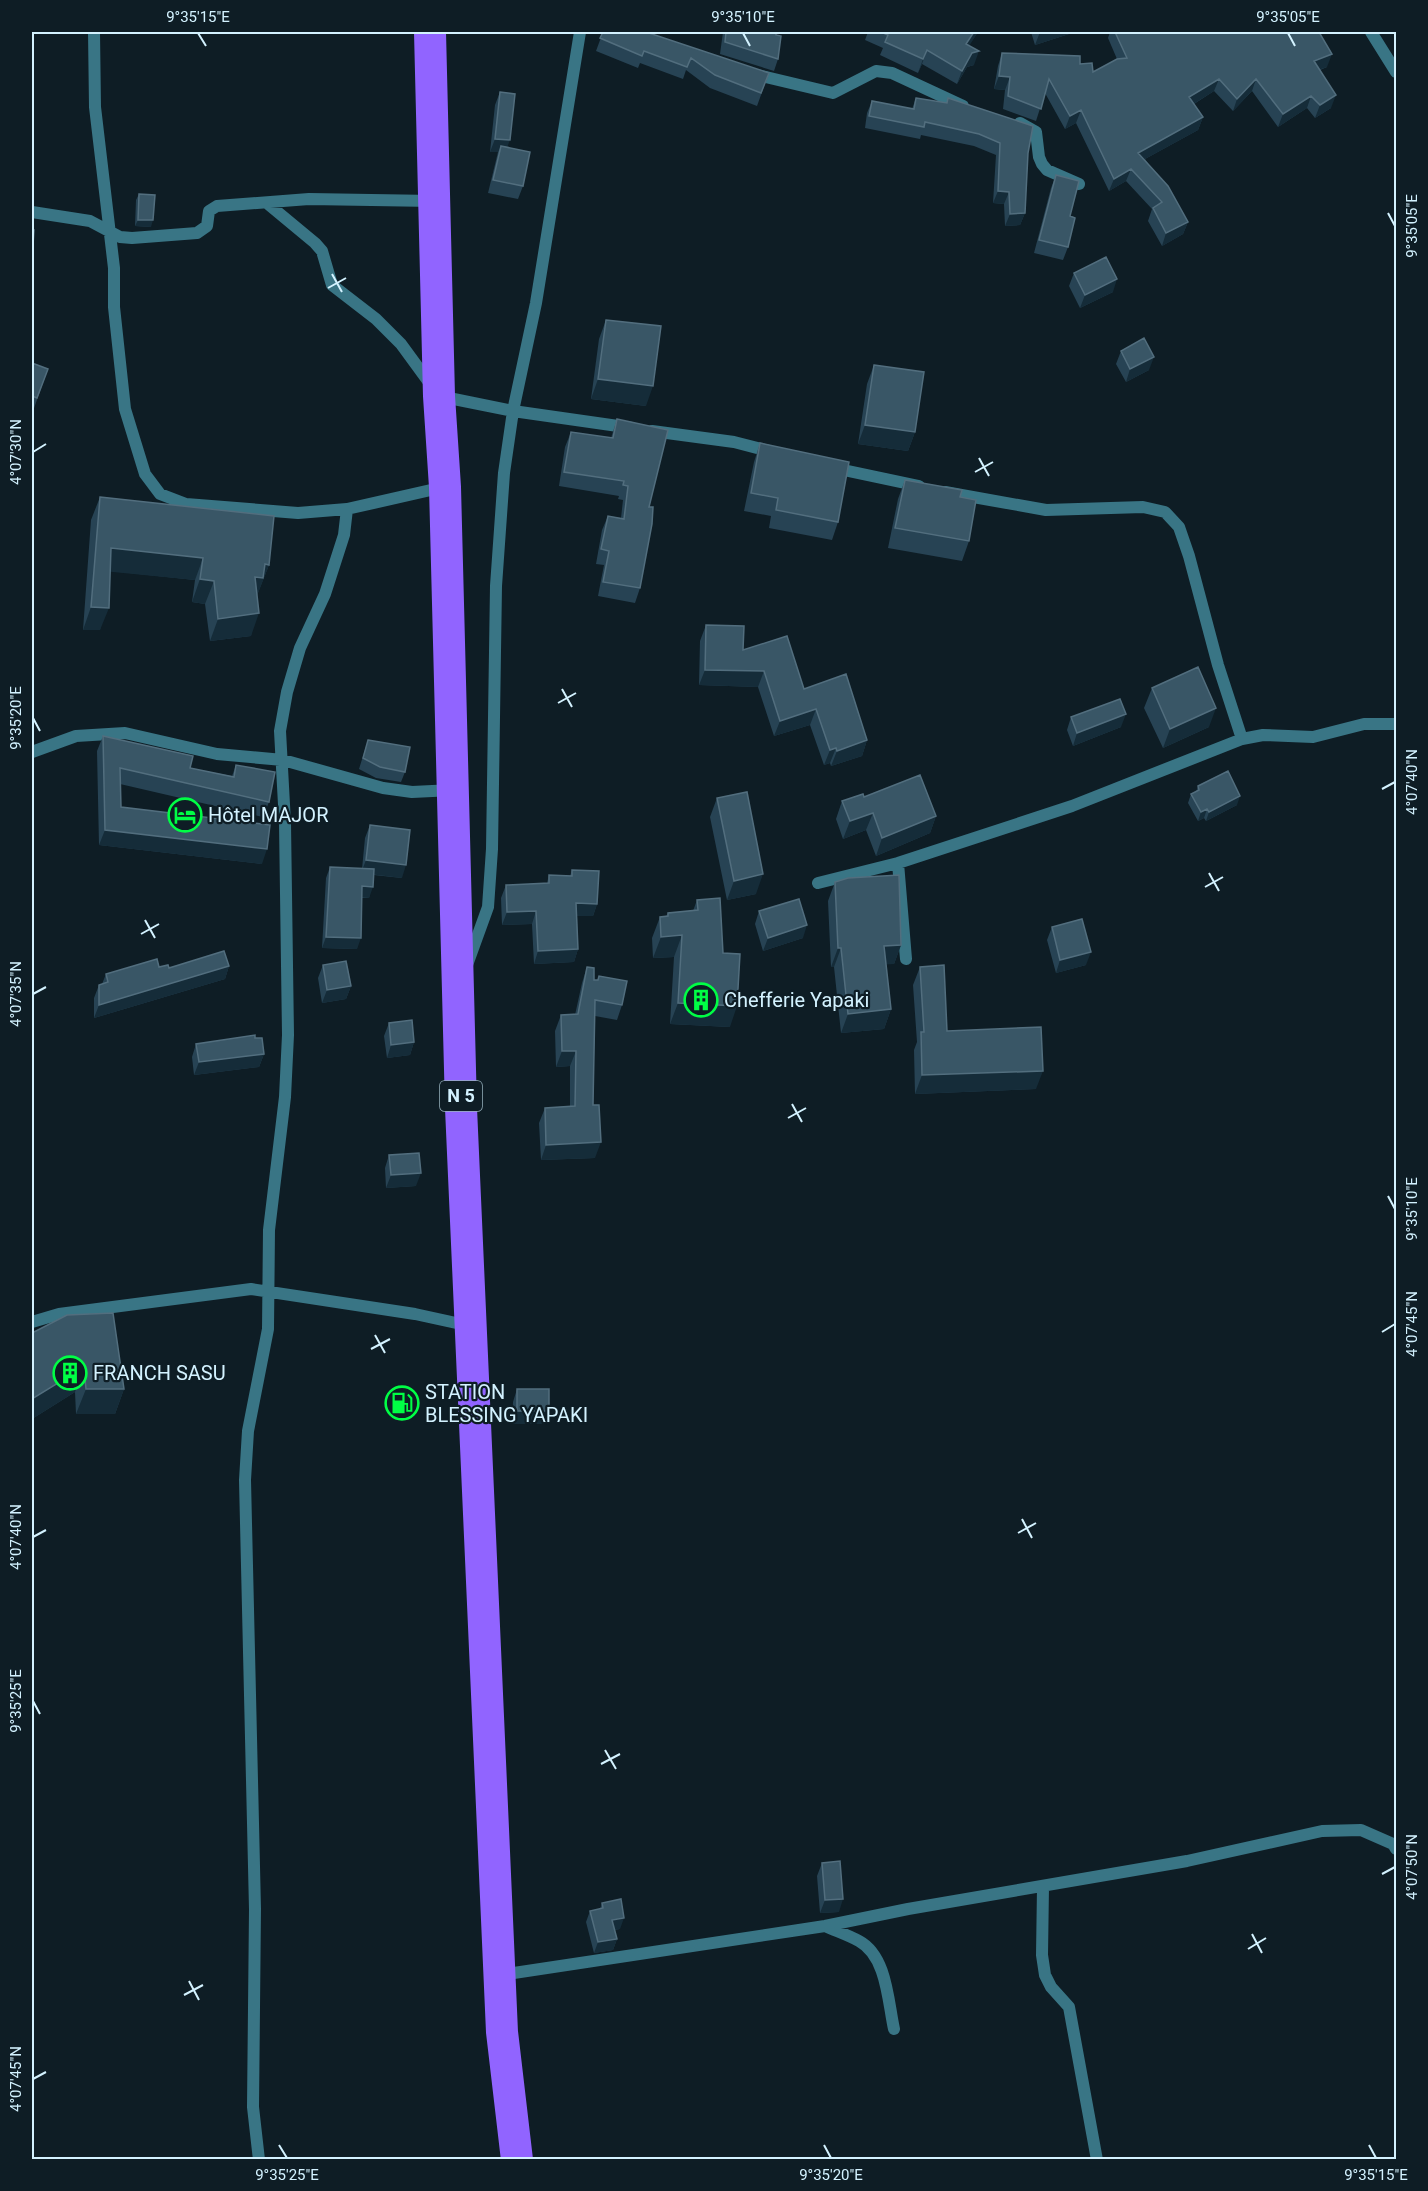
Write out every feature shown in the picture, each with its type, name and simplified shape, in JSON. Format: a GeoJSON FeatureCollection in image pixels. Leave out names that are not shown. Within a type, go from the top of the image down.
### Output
{"type":"FeatureCollection","features":[{"type":"Feature","properties":{"kind":"highway","name":"N 5"},"geometry":{"type":"LineString","coordinates":[[430,32],[429,85],[436,201],[439,396],[445,487],[470,1326],[502,2032],[517,2160]]}},
{"type":"Feature","properties":{"kind":"street"},"geometry":{"type":"LineString","coordinates":[[94,32],[95,107],[114,268],[114,307],[125,409],[145,474],[160,494],[186,504],[298,513],[347,509],[445,487]]}},
{"type":"Feature","properties":{"kind":"street"},"geometry":{"type":"LineString","coordinates":[[459,985],[488,907],[492,828],[496,586],[504,473],[513,411],[536,303],[580,32]]}},
{"type":"Feature","properties":{"kind":"street"},"geometry":{"type":"LineString","coordinates":[[1371,32],[1396,72]]}},
{"type":"Feature","properties":{"kind":"street"},"geometry":{"type":"LineString","coordinates":[[743,70],[833,93],[876,71],[892,73],[973,110]]}},
{"type":"Feature","properties":{"kind":"street"},"geometry":{"type":"LineString","coordinates":[[1007,120],[1029,126],[1036,132],[1038,157],[1047,170],[1079,184]]}},
{"type":"Feature","properties":{"kind":"street"},"geometry":{"type":"LineString","coordinates":[[32,212],[90,221],[109,232],[132,238],[197,233],[207,226],[208,211],[213,207],[309,200],[436,201]]}},
{"type":"Feature","properties":{"kind":"street"},"geometry":{"type":"LineString","coordinates":[[268,204],[315,243],[322,251],[332,285],[342,296],[376,319],[401,344],[439,396],[513,411],[734,442],[784,456]]}},
{"type":"Feature","properties":{"kind":"street"},"geometry":{"type":"LineString","coordinates":[[818,464],[1009,505],[1046,510],[1143,507],[1166,512],[1179,527],[1189,556],[1218,665],[1242,739]]}},
{"type":"Feature","properties":{"kind":"street"},"geometry":{"type":"LineString","coordinates":[[259,2160],[253,2108],[255,1909],[245,1480],[248,1431],[268,1329],[270,1230],[285,1097],[288,1035],[280,730],[287,692],[300,648],[325,594],[344,535],[347,509]]}},
{"type":"Feature","properties":{"kind":"street"},"geometry":{"type":"LineString","coordinates":[[818,883],[898,863],[1072,806],[1242,739],[1263,735],[1313,737],[1364,724],[1396,724]]}},
{"type":"Feature","properties":{"kind":"street"},"geometry":{"type":"LineString","coordinates":[[32,752],[76,736],[125,733],[217,753],[282,760],[383,788],[412,792],[453,790]]}},
{"type":"Feature","properties":{"kind":"street"},"geometry":{"type":"LineString","coordinates":[[898,863],[906,959]]}},
{"type":"Feature","properties":{"kind":"street"},"geometry":{"type":"LineString","coordinates":[[32,1321],[59,1314],[241,1289],[270,1290],[415,1314],[470,1326]]}},
{"type":"Feature","properties":{"kind":"street"},"geometry":{"type":"LineString","coordinates":[[499,1975],[825,1926],[908,1909],[1187,1861],[1322,1831],[1360,1830],[1393,1844],[1396,1849]]}},
{"type":"Feature","properties":{"kind":"street"},"geometry":{"type":"LineString","coordinates":[[1042,1887],[1042,1955],[1045,1975],[1051,1987],[1069,2007],[1096,2160]]}},
{"type":"Feature","properties":{"kind":"street"},"geometry":{"type":"LineString","coordinates":[[825,1926],[861,1941],[879,1963],[894,2029]]}},
{"type":"Feature","properties":{"kind":"building"},"geometry":{"type":"Polygon","coordinates":[[[603,32],[646,32],[769,73],[761,93],[715,75],[691,58],[687,67],[644,51],[642,56],[600,38],[603,32]]]}},
{"type":"Feature","properties":{"kind":"building"},"geometry":{"type":"Polygon","coordinates":[[[726,32],[776,32],[776,35],[781,36],[778,59],[725,42],[726,32]]]}},
{"type":"Feature","properties":{"kind":"building"},"geometry":{"type":"Polygon","coordinates":[[[881,32],[974,32],[966,44],[979,51],[972,53],[962,71],[927,50],[923,59],[885,42],[888,35],[881,32]]]}},
{"type":"Feature","properties":{"kind":"building"},"geometry":{"type":"Polygon","coordinates":[[[1115,32],[1319,32],[1332,54],[1314,61],[1336,95],[1320,105],[1311,96],[1283,114],[1256,79],[1237,99],[1219,79],[1189,97],[1203,117],[1138,153],[1168,186],[1188,222],[1166,233],[1153,208],[1162,202],[1131,169],[1114,179],[1081,110],[1070,116],[1049,79],[1041,109],[1008,96],[1010,77],[999,76],[1002,53],[1080,56],[1080,64],[1092,63],[1093,72],[1117,59],[1127,58],[1115,32]]]}},
{"type":"Feature","properties":{"kind":"building"},"geometry":{"type":"Polygon","coordinates":[[[500,92],[515,94],[510,140],[495,139],[500,92]]]}},
{"type":"Feature","properties":{"kind":"building"},"geometry":{"type":"Polygon","coordinates":[[[916,98],[947,103],[948,98],[1033,126],[1028,153],[1025,213],[1010,214],[1009,192],[998,191],[1000,143],[979,134],[925,122],[924,127],[869,116],[872,101],[914,109],[916,98]]]}},
{"type":"Feature","properties":{"kind":"building"},"geometry":{"type":"Polygon","coordinates":[[[501,146],[530,152],[523,186],[493,180],[501,146]]]}},
{"type":"Feature","properties":{"kind":"building"},"geometry":{"type":"Polygon","coordinates":[[[1056,175],[1079,181],[1070,216],[1075,218],[1068,247],[1039,240],[1056,175]]]}},
{"type":"Feature","properties":{"kind":"building"},"geometry":{"type":"Polygon","coordinates":[[[139,194],[155,195],[153,220],[138,220],[139,194]]]}},
{"type":"Feature","properties":{"kind":"building"},"geometry":{"type":"Polygon","coordinates":[[[32,230],[34,230],[32,260],[32,230]]]}},
{"type":"Feature","properties":{"kind":"building"},"geometry":{"type":"Polygon","coordinates":[[[1106,257],[1117,279],[1085,295],[1074,273],[1106,257]]]}},
{"type":"Feature","properties":{"kind":"building"},"geometry":{"type":"Polygon","coordinates":[[[606,320],[661,326],[653,386],[598,379],[606,320]]]}},
{"type":"Feature","properties":{"kind":"building"},"geometry":{"type":"Polygon","coordinates":[[[1144,338],[1154,357],[1130,369],[1121,351],[1144,338]]]}},
{"type":"Feature","properties":{"kind":"building"},"geometry":{"type":"Polygon","coordinates":[[[32,363],[48,369],[37,398],[32,396],[32,363]]]}},
{"type":"Feature","properties":{"kind":"building"},"geometry":{"type":"Polygon","coordinates":[[[874,365],[924,372],[915,432],[865,425],[874,365]]]}},
{"type":"Feature","properties":{"kind":"building"},"geometry":{"type":"Polygon","coordinates":[[[617,419],[668,430],[649,507],[653,507],[652,524],[640,588],[603,582],[609,551],[601,549],[608,516],[624,519],[628,486],[623,485],[624,481],[564,472],[571,432],[613,438],[617,419]]]}},
{"type":"Feature","properties":{"kind":"building"},"geometry":{"type":"Polygon","coordinates":[[[760,443],[849,462],[838,522],[776,510],[778,498],[751,493],[760,443]]]}},
{"type":"Feature","properties":{"kind":"building"},"geometry":{"type":"Polygon","coordinates":[[[905,480],[962,490],[960,497],[976,500],[969,541],[895,528],[905,480]]]}},
{"type":"Feature","properties":{"kind":"building"},"geometry":{"type":"Polygon","coordinates":[[[100,497],[274,516],[269,565],[265,564],[263,578],[255,577],[259,613],[218,619],[214,581],[200,579],[203,558],[111,548],[109,608],[91,607],[100,497]]]}},
{"type":"Feature","properties":{"kind":"building"},"geometry":{"type":"Polygon","coordinates":[[[706,625],[744,626],[743,650],[787,636],[804,689],[846,674],[867,740],[837,751],[836,748],[830,750],[816,709],[780,721],[764,671],[705,670],[706,625]]]}},
{"type":"Feature","properties":{"kind":"building"},"geometry":{"type":"Polygon","coordinates":[[[1198,667],[1216,708],[1170,729],[1152,688],[1198,667]]]}},
{"type":"Feature","properties":{"kind":"building"},"geometry":{"type":"Polygon","coordinates":[[[1120,699],[1126,714],[1077,733],[1071,717],[1120,699]]]}},
{"type":"Feature","properties":{"kind":"building"},"geometry":{"type":"Polygon","coordinates":[[[103,736],[193,756],[190,768],[234,777],[236,765],[275,772],[269,802],[120,768],[121,807],[270,825],[267,849],[105,830],[103,736]]]}},
{"type":"Feature","properties":{"kind":"building"},"geometry":{"type":"Polygon","coordinates":[[[368,740],[410,747],[405,772],[380,767],[363,758],[368,740]]]}},
{"type":"Feature","properties":{"kind":"building"},"geometry":{"type":"Polygon","coordinates":[[[1228,771],[1240,796],[1209,812],[1207,809],[1201,812],[1191,794],[1199,790],[1198,786],[1228,771]]]}},
{"type":"Feature","properties":{"kind":"building"},"geometry":{"type":"Polygon","coordinates":[[[920,775],[936,816],[882,838],[873,813],[850,821],[842,801],[863,794],[864,797],[920,775]]]}},
{"type":"Feature","properties":{"kind":"building"},"geometry":{"type":"Polygon","coordinates":[[[747,792],[763,874],[734,881],[717,798],[747,792]]]}},
{"type":"Feature","properties":{"kind":"building"},"geometry":{"type":"Polygon","coordinates":[[[370,825],[410,830],[406,865],[366,860],[370,825]]]}},
{"type":"Feature","properties":{"kind":"building"},"geometry":{"type":"Polygon","coordinates":[[[330,867],[374,869],[373,887],[362,886],[361,938],[326,937],[330,867]]]}},
{"type":"Feature","properties":{"kind":"building"},"geometry":{"type":"Polygon","coordinates":[[[572,870],[599,871],[597,904],[576,903],[578,949],[538,951],[536,911],[507,912],[506,885],[549,883],[549,875],[572,876],[572,870]]]}},
{"type":"Feature","properties":{"kind":"building"},"geometry":{"type":"Polygon","coordinates":[[[899,875],[901,945],[884,946],[891,1009],[848,1014],[841,948],[838,948],[835,882],[848,878],[899,875]]]}},
{"type":"Feature","properties":{"kind":"building"},"geometry":{"type":"Polygon","coordinates":[[[720,898],[723,953],[740,954],[737,1006],[678,1003],[682,935],[661,937],[660,917],[668,916],[668,913],[698,910],[697,900],[720,898]]]}},
{"type":"Feature","properties":{"kind":"building"},"geometry":{"type":"Polygon","coordinates":[[[799,899],[807,925],[768,938],[759,911],[799,899]]]}},
{"type":"Feature","properties":{"kind":"building"},"geometry":{"type":"Polygon","coordinates":[[[1082,919],[1091,952],[1060,960],[1052,927],[1082,919]]]}},
{"type":"Feature","properties":{"kind":"building"},"geometry":{"type":"Polygon","coordinates":[[[224,951],[229,966],[99,1005],[99,985],[108,982],[106,974],[157,959],[159,967],[168,965],[169,968],[224,951]]]}},
{"type":"Feature","properties":{"kind":"building"},"geometry":{"type":"Polygon","coordinates":[[[346,961],[351,986],[327,990],[323,965],[346,961]]]}},
{"type":"Feature","properties":{"kind":"building"},"geometry":{"type":"Polygon","coordinates":[[[944,965],[947,1031],[1041,1027],[1043,1071],[922,1075],[921,1032],[924,1032],[920,967],[944,965]]]}},
{"type":"Feature","properties":{"kind":"building"},"geometry":{"type":"Polygon","coordinates":[[[587,967],[594,968],[594,980],[598,980],[599,976],[627,981],[622,1005],[595,1000],[593,1105],[599,1105],[601,1142],[546,1145],[545,1108],[575,1106],[576,1051],[562,1051],[561,1015],[578,1014],[587,967]]]}},
{"type":"Feature","properties":{"kind":"building"},"geometry":{"type":"Polygon","coordinates":[[[412,1020],[414,1042],[391,1045],[389,1023],[412,1020]]]}},
{"type":"Feature","properties":{"kind":"building"},"geometry":{"type":"Polygon","coordinates":[[[255,1035],[255,1038],[262,1038],[264,1054],[199,1062],[196,1044],[255,1035]]]}},
{"type":"Feature","properties":{"kind":"building"},"geometry":{"type":"Polygon","coordinates":[[[419,1153],[421,1173],[391,1175],[389,1155],[419,1153]]]}},
{"type":"Feature","properties":{"kind":"building"},"geometry":{"type":"Polygon","coordinates":[[[113,1313],[124,1389],[86,1389],[84,1367],[32,1399],[32,1333],[67,1315],[113,1313]]]}},
{"type":"Feature","properties":{"kind":"building"},"geometry":{"type":"Polygon","coordinates":[[[517,1389],[549,1389],[549,1411],[517,1411],[517,1389]]]}},
{"type":"Feature","properties":{"kind":"building"},"geometry":{"type":"Polygon","coordinates":[[[840,1861],[843,1899],[825,1900],[822,1863],[840,1861]]]}},
{"type":"Feature","properties":{"kind":"building"},"geometry":{"type":"Polygon","coordinates":[[[621,1899],[624,1918],[612,1920],[617,1939],[598,1942],[590,1911],[603,1908],[602,1903],[621,1899]]]}},
{"type":"Feature","properties":{"kind":"place","name":"Hôtel MAJOR"},"geometry":{"type":"Point","coordinates":[185,815]}},
{"type":"Feature","properties":{"kind":"place","name":"Chefferie Yapaki"},"geometry":{"type":"Point","coordinates":[701,1000]}},
{"type":"Feature","properties":{"kind":"place","name":"FRANCH SASU"},"geometry":{"type":"Point","coordinates":[70,1373]}},
{"type":"Feature","properties":{"kind":"place","name":"STATION BLESSING YAPAKI"},"geometry":{"type":"Point","coordinates":[402,1403]}}]}
